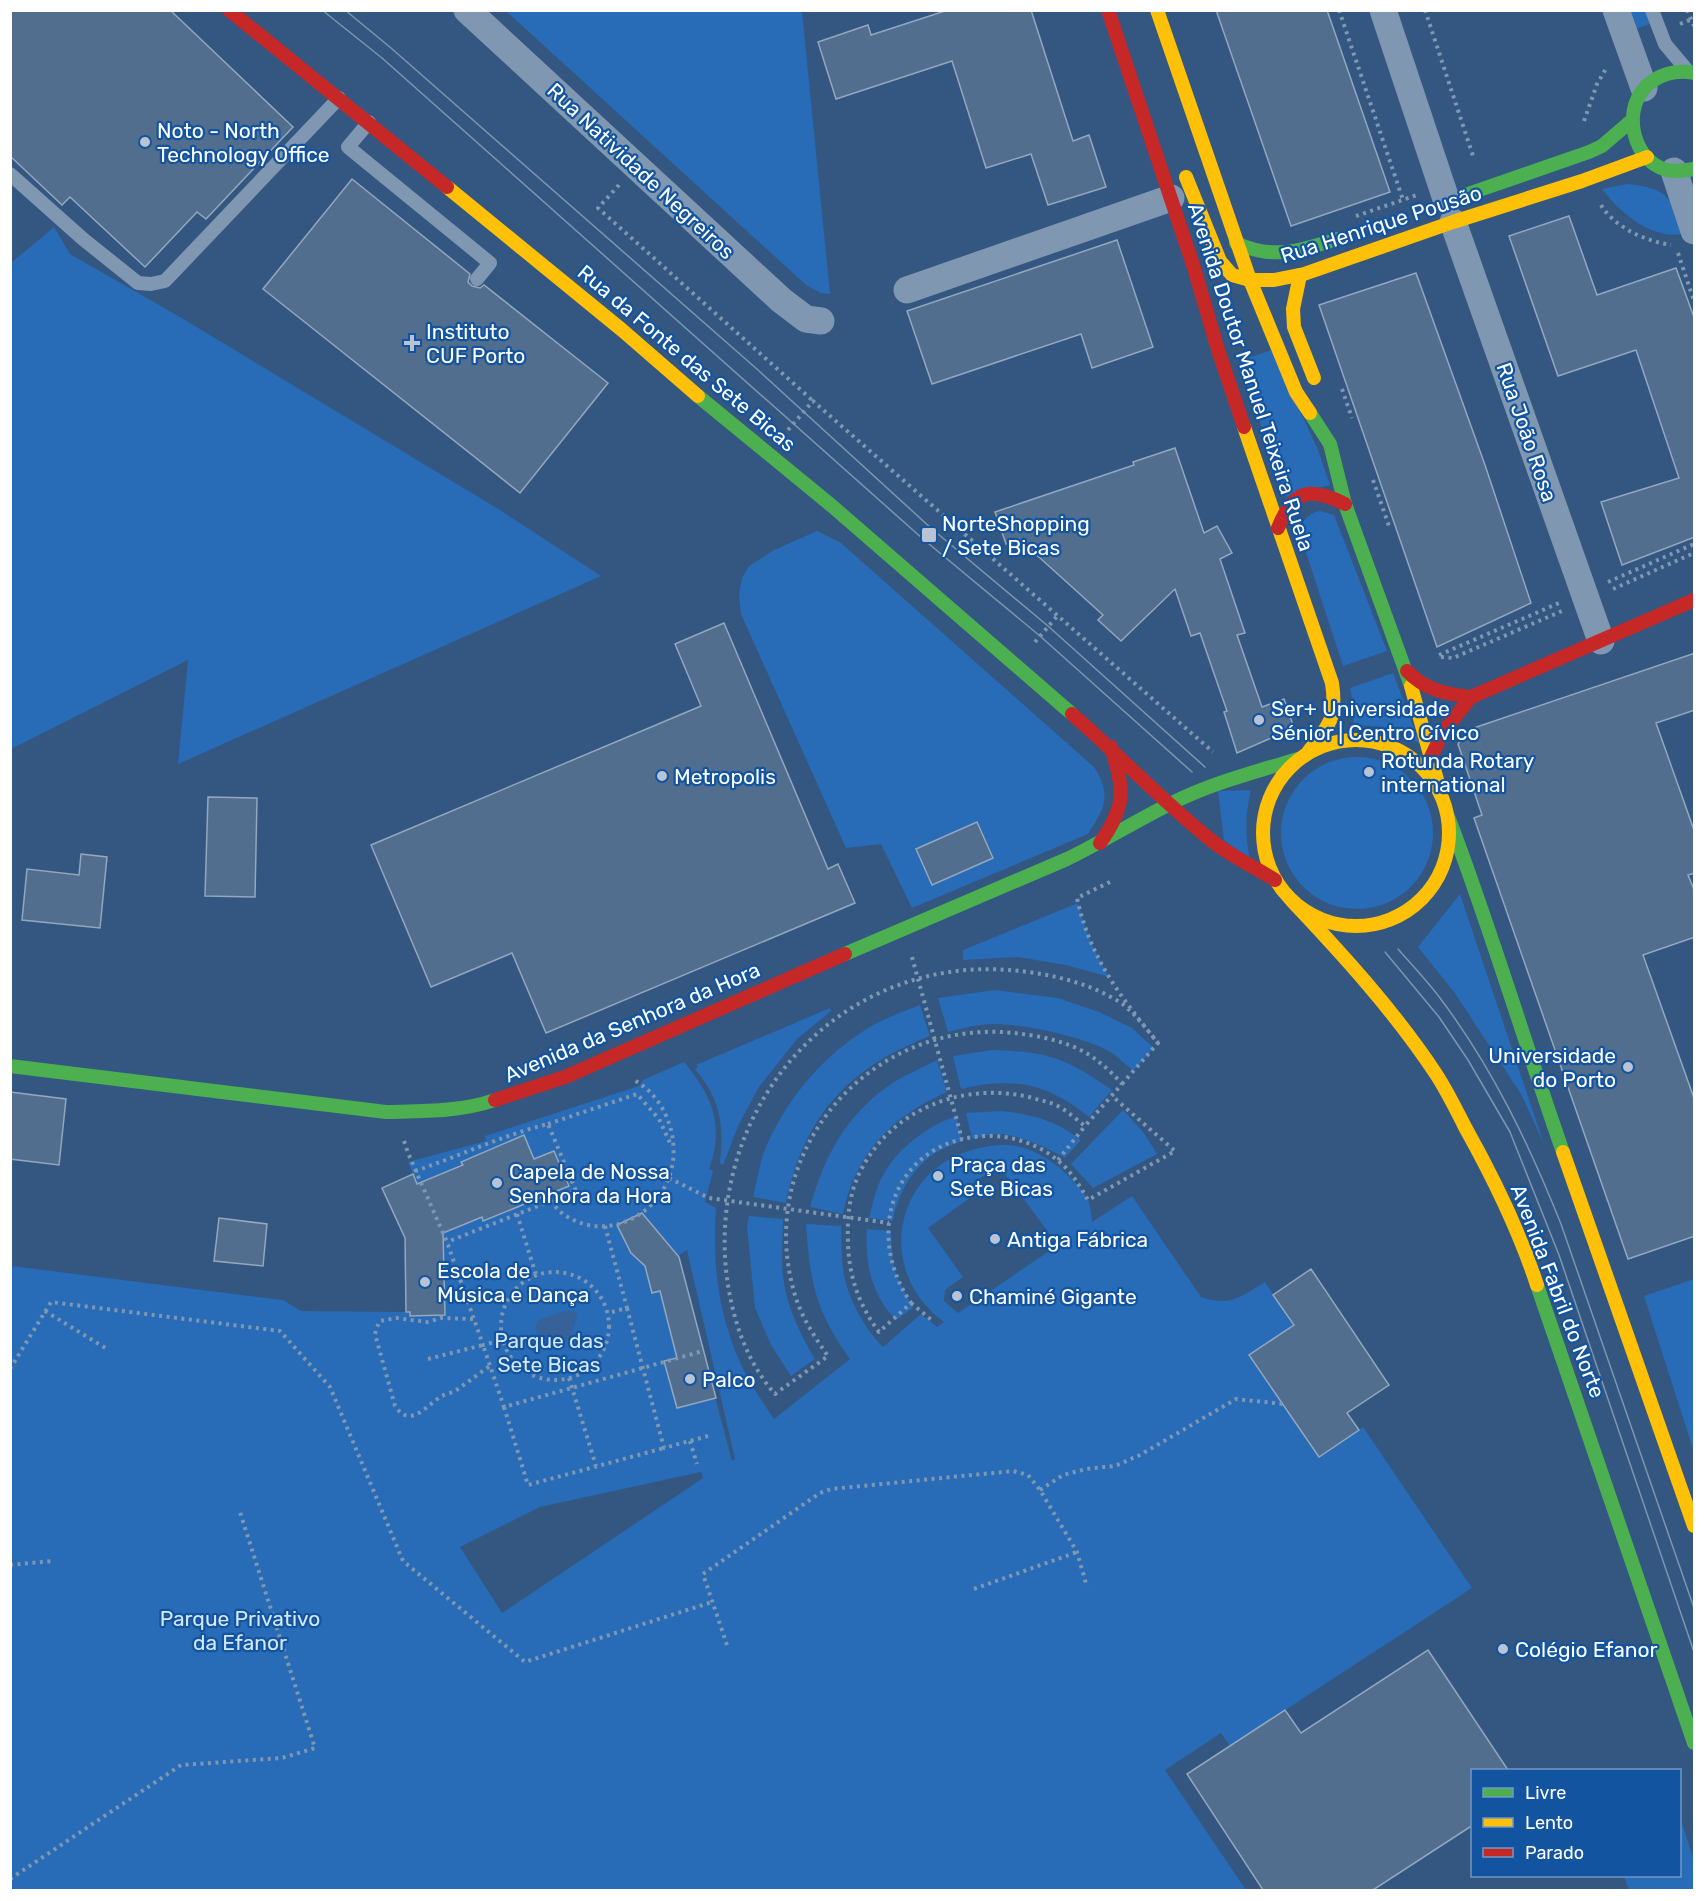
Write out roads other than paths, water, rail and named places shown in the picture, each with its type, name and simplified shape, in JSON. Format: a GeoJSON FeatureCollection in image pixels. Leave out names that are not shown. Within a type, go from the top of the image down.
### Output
{"type":"FeatureCollection","features":[{"type":"Feature","properties":{"kind":"main road","name":"Rua da Fonte das Sete Bicas"},"geometry":{"type":"LineString","coordinates":[[228,10],[369,122],[832,506],[1110,747],[1193,825],[1215,843],[1275,880]]}},
{"type":"Feature","properties":{"kind":"main road","name":"Avenida Doutor Manuel Teixeira Ruela"},"geometry":{"type":"LineString","coordinates":[[1108,10],[1171,198],[1218,350],[1332,683],[1335,712],[1331,724],[1304,755]]}},
{"type":"Feature","properties":{"kind":"main road"},"geometry":{"type":"LineString","coordinates":[[1115,10],[1126,24]]}},
{"type":"Feature","properties":{"kind":"main road","name":"Avenida Doutor Manuel Teixeira Ruela"},"geometry":{"type":"LineString","coordinates":[[1157,10],[1250,280],[1296,392],[1330,444],[1345,504],[1407,671],[1438,787]]}},
{"type":"Feature","properties":{"kind":"main road"},"geometry":{"type":"LineString","coordinates":[[1684,170],[1655,164],[1647,157],[1638,147],[1631,121],[1637,98],[1644,88],[1656,78],[1671,72],[1691,72]]}},
{"type":"Feature","properties":{"kind":"main road","name":"Rua Henrique Pousão"},"geometry":{"type":"LineString","coordinates":[[1250,280],[1274,280],[1300,275],[1445,210],[1602,146],[1631,121]]}},
{"type":"Feature","properties":{"kind":"main road","name":"Rua Henrique Pousão"},"geometry":{"type":"LineString","coordinates":[[1445,210],[1582,181],[1647,157]]}},
{"type":"Feature","properties":{"kind":"main road"},"geometry":{"type":"LineString","coordinates":[[1180,161],[1220,261],[1232,275],[1250,280]]}},
{"type":"Feature","properties":{"kind":"main road","name":"Rua Henrique Pousão"},"geometry":{"type":"LineString","coordinates":[[1236,243],[1248,250],[1270,254],[1297,252],[1345,236]]}},
{"type":"Feature","properties":{"kind":"main road"},"geometry":{"type":"LineString","coordinates":[[1300,275],[1293,309],[1294,327],[1319,398],[1330,444]]}},
{"type":"Feature","properties":{"kind":"main road"},"geometry":{"type":"LineString","coordinates":[[1278,528],[1284,511],[1292,500],[1303,495],[1317,493],[1345,504]]}},
{"type":"Feature","properties":{"kind":"main road"},"geometry":{"type":"LineString","coordinates":[[1431,757],[1436,741],[1444,728],[1471,697],[1695,600]]}},
{"type":"Feature","properties":{"kind":"main road"},"geometry":{"type":"LineString","coordinates":[[1407,671],[1419,683],[1427,687],[1447,694],[1471,697]]}},
{"type":"Feature","properties":{"kind":"main road"},"geometry":{"type":"LineString","coordinates":[[1449,819],[1449,847],[1440,875],[1424,898],[1401,916],[1373,925],[1344,926],[1317,918],[1293,902],[1275,880],[1265,854],[1263,826],[1269,799],[1283,774],[1304,755],[1332,743],[1363,740],[1393,746],[1419,763],[1438,787],[1475,887],[1534,1070],[1695,1526]]}},
{"type":"Feature","properties":{"kind":"main road"},"geometry":{"type":"LineString","coordinates":[[1100,843],[1115,821],[1121,801],[1122,785],[1110,747]]}},
{"type":"Feature","properties":{"kind":"main road","name":"Avenida da Senhora da Hora"},"geometry":{"type":"LineString","coordinates":[[1100,843],[1169,804],[1233,778],[1304,755]]}},
{"type":"Feature","properties":{"kind":"main road"},"geometry":{"type":"LineString","coordinates":[[1174,825],[1193,825]]}},
{"type":"Feature","properties":{"kind":"main road","name":"Avenida da Senhora da Hora"},"geometry":{"type":"LineString","coordinates":[[10,1066],[386,1112],[435,1111],[484,1104],[565,1077],[1100,843],[1149,830]]}},
{"type":"Feature","properties":{"kind":"main road","name":"Avenida Fabril do Norte"},"geometry":{"type":"LineString","coordinates":[[1293,902],[1348,960],[1408,1035],[1437,1076],[1508,1210],[1542,1296],[1695,1743]]}},
{"type":"Feature","properties":{"kind":"street","name":"Rua Natividade Negreiros"},"geometry":{"type":"LineString","coordinates":[[466,10],[794,310],[806,319],[821,321]]}},
{"type":"Feature","properties":{"kind":"street","name":"Rua João Rosa"},"geometry":{"type":"LineString","coordinates":[[1383,10],[1445,210],[1574,601],[1601,641]]}},
{"type":"Feature","properties":{"kind":"street"},"geometry":{"type":"LineString","coordinates":[[1616,10],[1644,88]]}},
{"type":"Feature","properties":{"kind":"street"},"geometry":{"type":"LineString","coordinates":[[1684,170],[1695,231]]}},
{"type":"Feature","properties":{"kind":"street"},"geometry":{"type":"LineString","coordinates":[[907,290],[1171,198]]}},
{"type":"Feature","properties":{"kind":"lane"},"geometry":{"type":"LineString","coordinates":[[1652,10],[1665,44],[1691,72]]}},
{"type":"Feature","properties":{"kind":"lane"},"geometry":{"type":"LineString","coordinates":[[10,174],[138,284],[165,281],[339,98]]}},
{"type":"Feature","properties":{"kind":"lane"},"geometry":{"type":"LineString","coordinates":[[369,122],[348,147],[490,263],[477,279]]}},
{"type":"Feature","properties":{"kind":"tram line"},"geometry":{"type":"LineString","coordinates":[[322,10],[382,58],[923,539],[1040,636],[1192,772]]}},
{"type":"Feature","properties":{"kind":"tram line"},"geometry":{"type":"LineString","coordinates":[[345,10],[758,370],[932,529],[1048,626],[1205,767]]}},
{"type":"Feature","properties":{"kind":"tram line"},"geometry":{"type":"LineString","coordinates":[[1398,949],[1425,979],[1459,1024],[1493,1079],[1536,1165],[1561,1224],[1694,1608]]}},
{"type":"Feature","properties":{"kind":"tram line"},"geometry":{"type":"LineString","coordinates":[[1385,952],[1439,1017],[1468,1060],[1510,1132],[1559,1255],[1694,1652]]}},
{"type":"Feature","properties":{"kind":"place","name":"Noto - North Technology Office"},"geometry":{"type":"Point","coordinates":[145,142]}},
{"type":"Feature","properties":{"kind":"place","name":"Instituto CUF Porto"},"geometry":{"type":"Point","coordinates":[412,343]}},
{"type":"Feature","properties":{"kind":"place","name":"NorteShopping / Sete Bicas"},"geometry":{"type":"Point","coordinates":[929,535]}},
{"type":"Feature","properties":{"kind":"place","name":"Ser+ Universidade Sénior | Centro Cívico"},"geometry":{"type":"Point","coordinates":[1259,720]}},
{"type":"Feature","properties":{"kind":"place","name":"Rotunda Rotary international"},"geometry":{"type":"Point","coordinates":[1369,772]}},
{"type":"Feature","properties":{"kind":"place","name":"Metropolis"},"geometry":{"type":"Point","coordinates":[662,776]}},
{"type":"Feature","properties":{"kind":"place","name":"Universidade do Porto"},"geometry":{"type":"Point","coordinates":[1628,1067]}},
{"type":"Feature","properties":{"kind":"place","name":"Praça das Sete Bicas"},"geometry":{"type":"Point","coordinates":[938,1176]}},
{"type":"Feature","properties":{"kind":"place","name":"Capela de Nossa Senhora da Hora"},"geometry":{"type":"Point","coordinates":[497,1183]}},
{"type":"Feature","properties":{"kind":"place","name":"Antiga Fábrica"},"geometry":{"type":"Point","coordinates":[995,1239]}},
{"type":"Feature","properties":{"kind":"place","name":"Escola de Música e Dança"},"geometry":{"type":"Point","coordinates":[425,1282]}},
{"type":"Feature","properties":{"kind":"place","name":"Chaminé Gigante"},"geometry":{"type":"Point","coordinates":[957,1296]}},
{"type":"Feature","properties":{"kind":"place","name":"Palco"},"geometry":{"type":"Point","coordinates":[690,1379]}},
{"type":"Feature","properties":{"kind":"place","name":"Colégio Efanor"},"geometry":{"type":"Point","coordinates":[1503,1649]}},
{"type":"Feature","properties":{"kind":"park label","name":"Parque das Sete Bicas"},"geometry":{"type":"Point","coordinates":[549,1352]}},
{"type":"Feature","properties":{"kind":"park label","name":"Parque Privativo da Efanor"},"geometry":{"type":"Point","coordinates":[240,1630]}}]}
